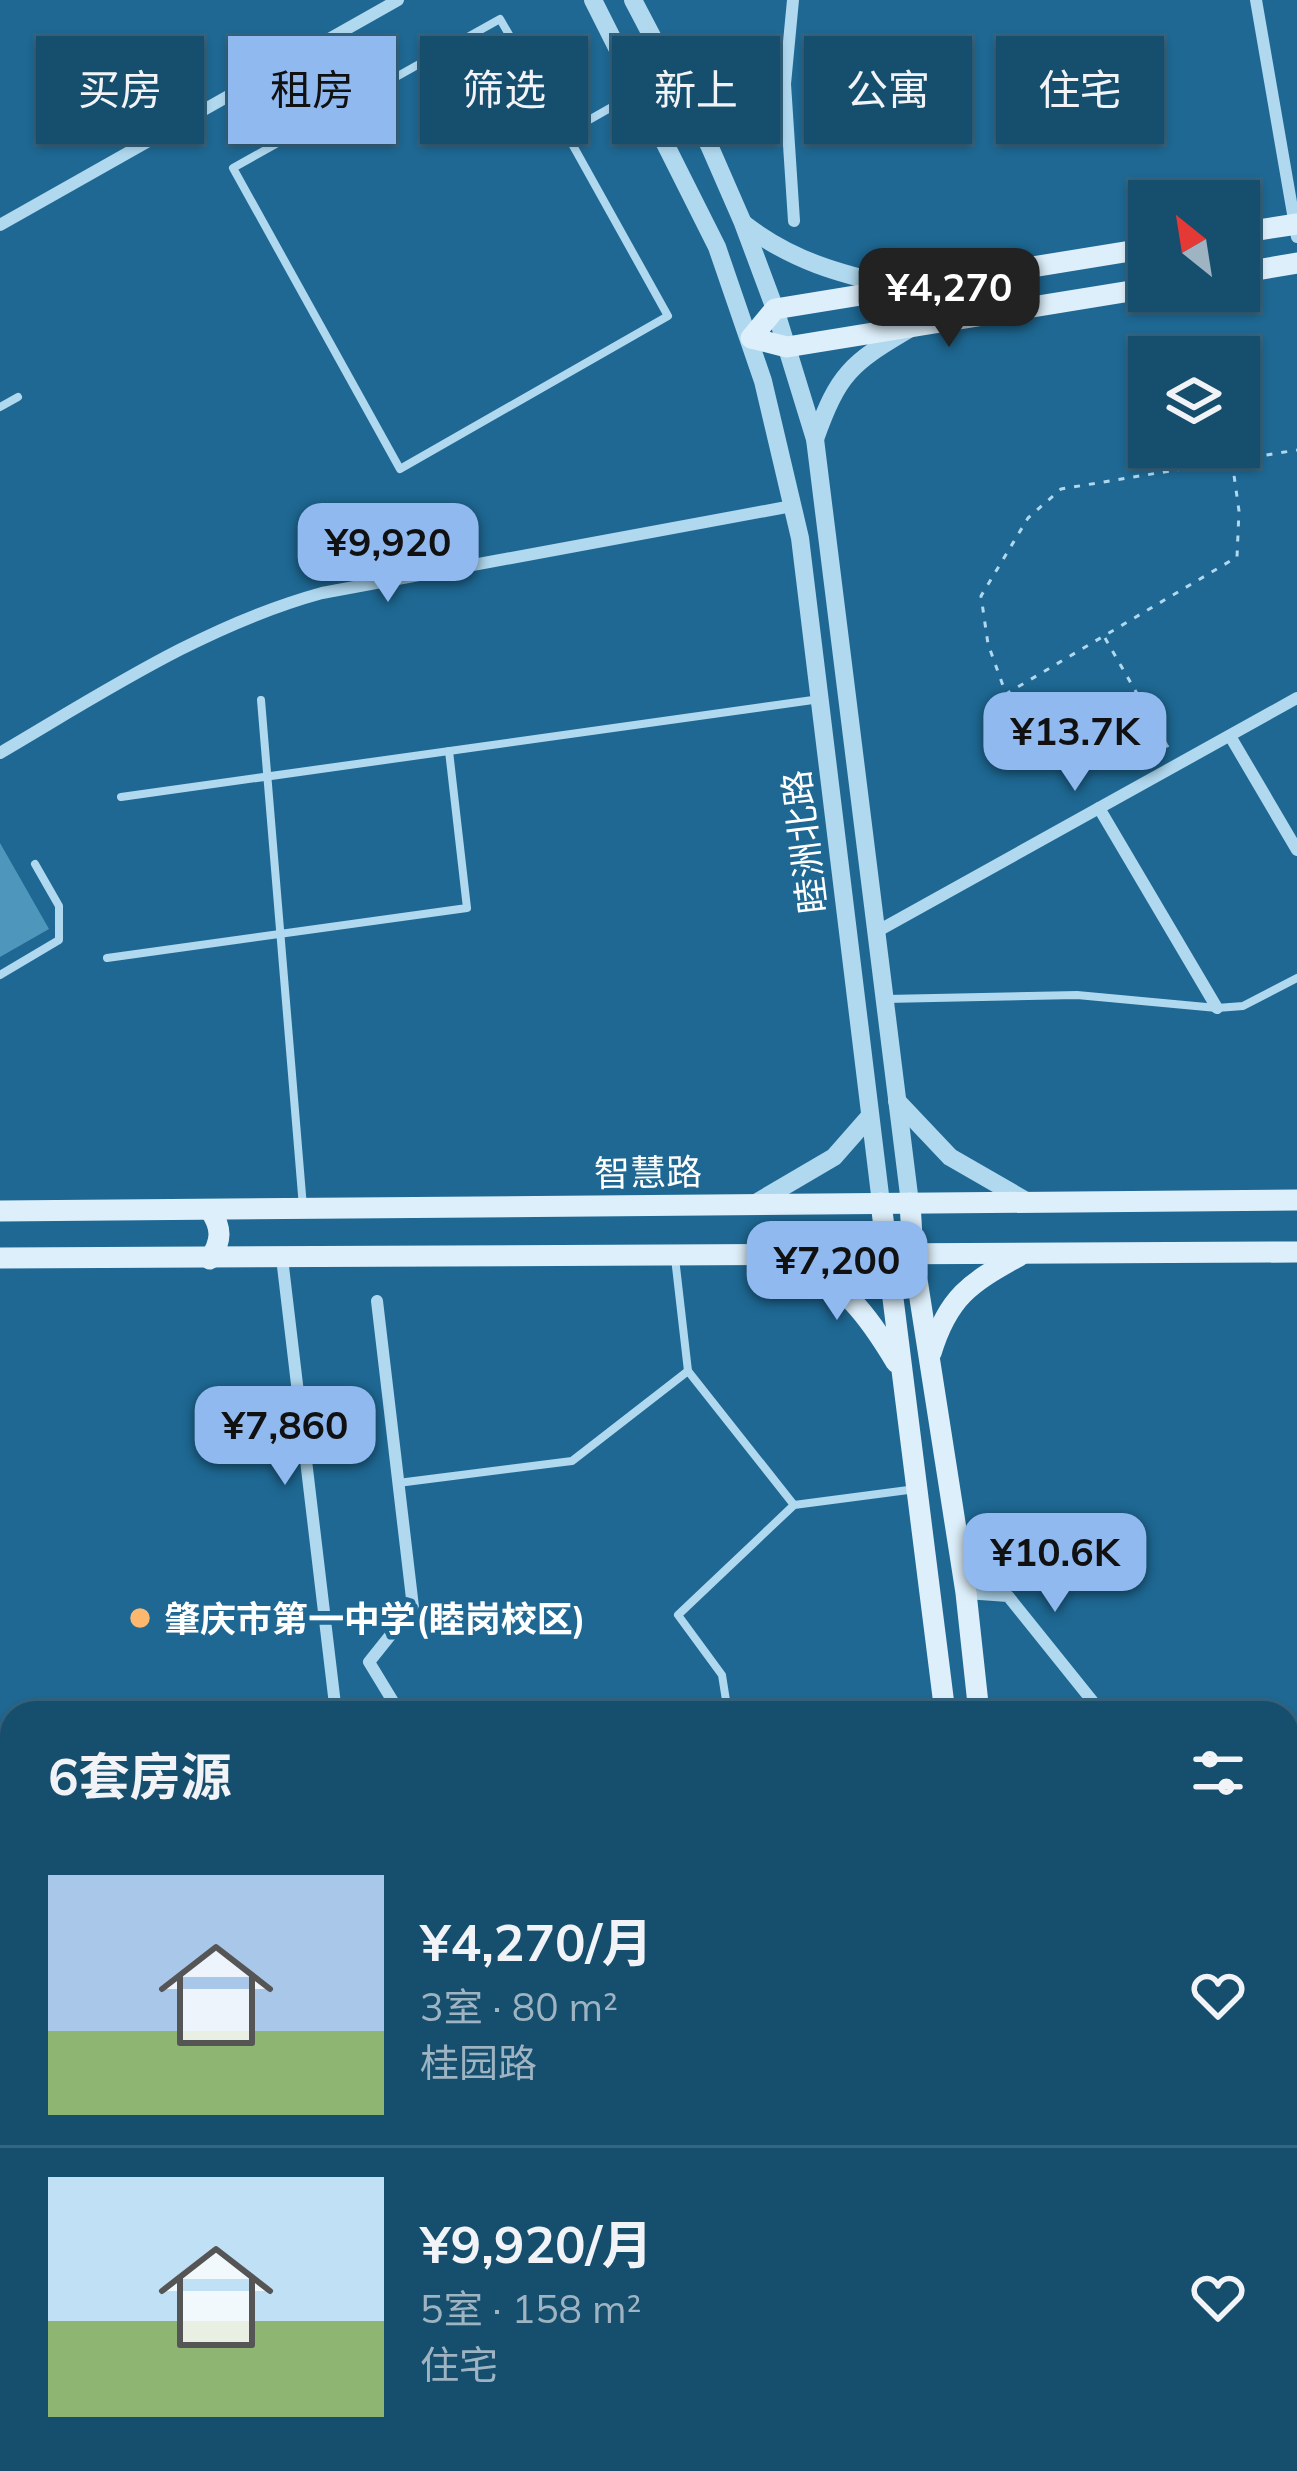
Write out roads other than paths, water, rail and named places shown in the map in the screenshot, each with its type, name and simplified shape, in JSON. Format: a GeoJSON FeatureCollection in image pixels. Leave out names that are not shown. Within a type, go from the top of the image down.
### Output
{"type":"FeatureCollection","features":[{"type":"Feature","properties":{"kind":"main road"},"geometry":{"type":"LineString","coordinates":[[1260,232],[1296,229]]}},
{"type":"Feature","properties":{"kind":"main road"},"geometry":{"type":"LineString","coordinates":[[1128,251],[775,309],[751,338],[787,346],[1128,291]]}},
{"type":"Feature","properties":{"kind":"main road"},"geometry":{"type":"LineString","coordinates":[[1260,269],[1297,263]]}},
{"type":"Feature","properties":{"kind":"main road","name":"智慧路"},"geometry":{"type":"LineString","coordinates":[[0,1211],[1297,1200]]}},
{"type":"Feature","properties":{"kind":"main road","name":"睦洲北路"},"geometry":{"type":"LineString","coordinates":[[910,1202],[913,1254],[966,1593],[978,1701]]}},
{"type":"Feature","properties":{"kind":"main road","name":"睦洲北路"},"geometry":{"type":"LineString","coordinates":[[881,1203],[944,1701]]}},
{"type":"Feature","properties":{"kind":"main road"},"geometry":{"type":"LineString","coordinates":[[209,1210],[219,1225],[219,1245],[210,1258]]}},
{"type":"Feature","properties":{"kind":"main road"},"geometry":{"type":"LineString","coordinates":[[0,1258],[1297,1252]]}},
{"type":"Feature","properties":{"kind":"main road"},"geometry":{"type":"LineString","coordinates":[[929,1359],[940,1324],[958,1295],[1025,1253]]}},
{"type":"Feature","properties":{"kind":"main road"},"geometry":{"type":"LineString","coordinates":[[788,1256],[852,1297],[902,1372]]}},
{"type":"Feature","properties":{"kind":"street"},"geometry":{"type":"LineString","coordinates":[[0,226],[398,0]]}},
{"type":"Feature","properties":{"kind":"street","name":"睦洲北路"},"geometry":{"type":"LineString","coordinates":[[593,0],[612,36]]}},
{"type":"Feature","properties":{"kind":"street","name":"睦洲北路"},"geometry":{"type":"LineString","coordinates":[[634,0],[709,145],[743,223],[815,439],[910,1202]]}},
{"type":"Feature","properties":{"kind":"street"},"geometry":{"type":"LineString","coordinates":[[793,0],[785,84],[794,221]]}},
{"type":"Feature","properties":{"kind":"street"},"geometry":{"type":"LineString","coordinates":[[1256,0],[1296,229]]}},
{"type":"Feature","properties":{"kind":"street","name":"睦洲北路"},"geometry":{"type":"LineString","coordinates":[[667,144],[717,247],[751,338],[800,538],[881,1203]]}},
{"type":"Feature","properties":{"kind":"street"},"geometry":{"type":"LineString","coordinates":[[743,223],[796,259],[898,287]]}},
{"type":"Feature","properties":{"kind":"street"},"geometry":{"type":"LineString","coordinates":[[815,439],[838,383],[850,368],[912,327]]}},
{"type":"Feature","properties":{"kind":"street"},"geometry":{"type":"LineString","coordinates":[[0,753],[165,657],[266,608],[322,593],[792,506]]}},
{"type":"Feature","properties":{"kind":"street"},"geometry":{"type":"LineString","coordinates":[[876,932],[1297,698]]}},
{"type":"Feature","properties":{"kind":"street"},"geometry":{"type":"LineString","coordinates":[[1230,736],[1297,850]]}},
{"type":"Feature","properties":{"kind":"street"},"geometry":{"type":"LineString","coordinates":[[1099,808],[1216,1008]]}},
{"type":"Feature","properties":{"kind":"street"},"geometry":{"type":"LineString","coordinates":[[897,1101],[950,1157],[1028,1202]]}},
{"type":"Feature","properties":{"kind":"street"},"geometry":{"type":"LineString","coordinates":[[754,1204],[834,1157],[871,1116]]}},
{"type":"Feature","properties":{"kind":"street"},"geometry":{"type":"LineString","coordinates":[[282,1258],[335,1701]]}},
{"type":"Feature","properties":{"kind":"street"},"geometry":{"type":"LineString","coordinates":[[377,1301],[413,1607],[369,1661],[393,1701]]}},
{"type":"Feature","properties":{"kind":"street"},"geometry":{"type":"LineString","coordinates":[[966,1593],[1008,1596],[1092,1701]]}},
{"type":"Feature","properties":{"kind":"lane"},"geometry":{"type":"LineString","coordinates":[[500,19],[566,133],[668,316],[400,469],[233,168],[500,19]]}},
{"type":"Feature","properties":{"kind":"lane"},"geometry":{"type":"LineString","coordinates":[[0,407],[18,397]]}},
{"type":"Feature","properties":{"kind":"lane"},"geometry":{"type":"LineString","coordinates":[[121,797],[820,699]]}},
{"type":"Feature","properties":{"kind":"lane"},"geometry":{"type":"LineString","coordinates":[[261,700],[304,1209]]}},
{"type":"Feature","properties":{"kind":"lane"},"geometry":{"type":"LineString","coordinates":[[107,958],[467,908],[448,751]]}},
{"type":"Feature","properties":{"kind":"lane"},"geometry":{"type":"LineString","coordinates":[[0,974],[59,940],[58,906],[34,864]]}},
{"type":"Feature","properties":{"kind":"lane"},"geometry":{"type":"LineString","coordinates":[[884,999],[1077,995],[1216,1008],[1244,1006],[1297,977]]}},
{"type":"Feature","properties":{"kind":"lane"},"geometry":{"type":"LineString","coordinates":[[675,1256],[688,1371],[794,1505]]}},
{"type":"Feature","properties":{"kind":"lane"},"geometry":{"type":"LineString","coordinates":[[398,1483],[572,1461],[688,1371]]}},
{"type":"Feature","properties":{"kind":"lane"},"geometry":{"type":"LineString","coordinates":[[726,1701],[722,1675],[678,1615],[794,1505],[917,1489]]}},
{"type":"Feature","properties":{"kind":"place","name":"肇庆市第一中学(睦岗校区)"},"geometry":{"type":"Point","coordinates":[140,1618]}}]}
